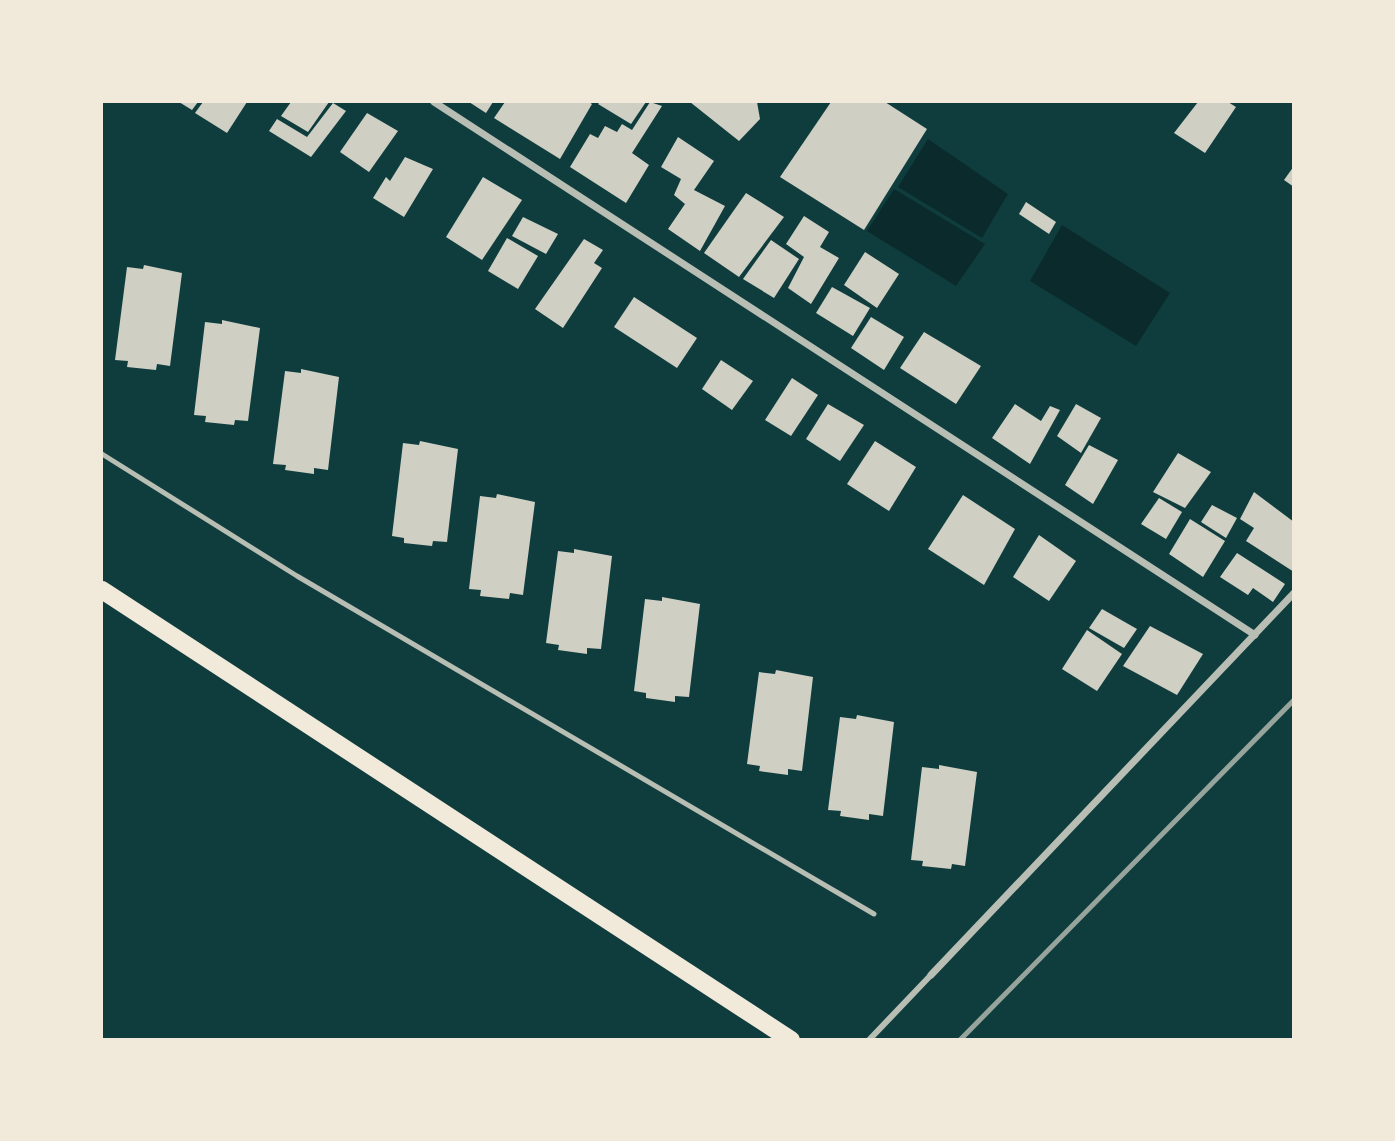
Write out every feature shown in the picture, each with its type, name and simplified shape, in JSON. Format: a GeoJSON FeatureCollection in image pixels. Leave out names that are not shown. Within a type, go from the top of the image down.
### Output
{"type":"FeatureCollection","features":[{"type":"Feature","properties":{"kind":"main road"},"geometry":{"type":"LineString","coordinates":[[102,590],[790,1040]]}},
{"type":"Feature","properties":{"kind":"street"},"geometry":{"type":"LineString","coordinates":[[435,102],[1255,635]]}},
{"type":"Feature","properties":{"kind":"street"},"geometry":{"type":"LineString","coordinates":[[869,1040],[1293,593]]}},
{"type":"Feature","properties":{"kind":"lane"},"geometry":{"type":"LineString","coordinates":[[102,454],[297,576],[874,914]]}},
{"type":"Feature","properties":{"kind":"water"},"geometry":{"type":"Polygon","coordinates":[[[928,139],[1008,194],[982,238],[898,187],[928,139]]]}},
{"type":"Feature","properties":{"kind":"water"},"geometry":{"type":"Polygon","coordinates":[[[894,189],[985,244],[956,286],[867,231],[894,189]]]}},
{"type":"Feature","properties":{"kind":"water"},"geometry":{"type":"Polygon","coordinates":[[[1062,225],[1170,293],[1136,346],[1030,281],[1062,225]]]}},
{"type":"Feature","properties":{"kind":"building"},"geometry":{"type":"Polygon","coordinates":[[[179,102],[198,102],[192,110],[179,102]]]}},
{"type":"Feature","properties":{"kind":"building"},"geometry":{"type":"Polygon","coordinates":[[[203,102],[247,102],[227,133],[195,113],[203,102]]]}},
{"type":"Feature","properties":{"kind":"building"},"geometry":{"type":"Polygon","coordinates":[[[291,102],[329,102],[308,132],[281,116],[291,102]]]}},
{"type":"Feature","properties":{"kind":"building"},"geometry":{"type":"Polygon","coordinates":[[[469,102],[493,102],[486,113],[469,102]]]}},
{"type":"Feature","properties":{"kind":"building"},"geometry":{"type":"Polygon","coordinates":[[[505,102],[592,104],[560,159],[494,118],[505,102]]]}},
{"type":"Feature","properties":{"kind":"building"},"geometry":{"type":"Polygon","coordinates":[[[646,102],[631,124],[598,104],[646,102]]]}},
{"type":"Feature","properties":{"kind":"building"},"geometry":{"type":"Polygon","coordinates":[[[650,102],[662,106],[632,153],[649,165],[626,203],[570,167],[590,134],[598,138],[605,126],[617,132],[622,124],[632,130],[650,102]]]}},
{"type":"Feature","properties":{"kind":"building"},"geometry":{"type":"Polygon","coordinates":[[[690,102],[757,102],[760,119],[739,141],[690,102]]]}},
{"type":"Feature","properties":{"kind":"building"},"geometry":{"type":"Polygon","coordinates":[[[831,102],[885,102],[927,129],[864,230],[780,177],[831,102]]]}},
{"type":"Feature","properties":{"kind":"building"},"geometry":{"type":"Polygon","coordinates":[[[1198,102],[1228,102],[1236,107],[1205,153],[1174,133],[1198,102]]]}},
{"type":"Feature","properties":{"kind":"building"},"geometry":{"type":"Polygon","coordinates":[[[333,103],[346,111],[311,157],[269,131],[277,119],[307,137],[333,103]]]}},
{"type":"Feature","properties":{"kind":"building"},"geometry":{"type":"Polygon","coordinates":[[[367,113],[398,131],[369,172],[340,152],[367,113]]]}},
{"type":"Feature","properties":{"kind":"building"},"geometry":{"type":"Polygon","coordinates":[[[678,137],[714,161],[694,190],[725,206],[700,251],[668,229],[685,204],[674,195],[681,179],[661,167],[678,137]]]}},
{"type":"Feature","properties":{"kind":"building"},"geometry":{"type":"Polygon","coordinates":[[[405,157],[433,169],[404,217],[373,198],[386,177],[390,181],[405,157]]]}},
{"type":"Feature","properties":{"kind":"building"},"geometry":{"type":"Polygon","coordinates":[[[1294,166],[1294,187],[1284,180],[1294,166]]]}},
{"type":"Feature","properties":{"kind":"building"},"geometry":{"type":"Polygon","coordinates":[[[483,177],[522,200],[482,260],[446,237],[483,177]]]}},
{"type":"Feature","properties":{"kind":"building"},"geometry":{"type":"Polygon","coordinates":[[[746,193],[784,217],[739,277],[704,253],[746,193]]]}},
{"type":"Feature","properties":{"kind":"building"},"geometry":{"type":"Polygon","coordinates":[[[1026,202],[1056,222],[1049,234],[1019,214],[1026,202]]]}},
{"type":"Feature","properties":{"kind":"building"},"geometry":{"type":"Polygon","coordinates":[[[804,216],[829,232],[820,247],[839,258],[811,304],[788,288],[804,257],[786,244],[804,216]]]}},
{"type":"Feature","properties":{"kind":"building"},"geometry":{"type":"Polygon","coordinates":[[[523,217],[558,234],[546,254],[512,236],[523,217]]]}},
{"type":"Feature","properties":{"kind":"building"},"geometry":{"type":"Polygon","coordinates":[[[507,238],[538,256],[518,289],[488,271],[507,238]]]}},
{"type":"Feature","properties":{"kind":"building"},"geometry":{"type":"Polygon","coordinates":[[[584,239],[603,250],[594,263],[602,268],[563,328],[535,309],[584,239]]]}},
{"type":"Feature","properties":{"kind":"building"},"geometry":{"type":"Polygon","coordinates":[[[771,240],[799,259],[774,298],[743,279],[771,240]]]}},
{"type":"Feature","properties":{"kind":"building"},"geometry":{"type":"Polygon","coordinates":[[[865,252],[899,274],[877,308],[844,285],[865,252]]]}},
{"type":"Feature","properties":{"kind":"building"},"geometry":{"type":"Polygon","coordinates":[[[144,265],[182,273],[170,366],[157,364],[156,370],[127,367],[128,361],[115,360],[127,267],[143,269],[144,265]]]}},
{"type":"Feature","properties":{"kind":"building"},"geometry":{"type":"Polygon","coordinates":[[[832,287],[870,308],[853,336],[816,313],[832,287]]]}},
{"type":"Feature","properties":{"kind":"building"},"geometry":{"type":"Polygon","coordinates":[[[634,297],[697,338],[677,368],[614,327],[634,297]]]}},
{"type":"Feature","properties":{"kind":"building"},"geometry":{"type":"Polygon","coordinates":[[[871,317],[904,337],[884,370],[851,348],[871,317]]]}},
{"type":"Feature","properties":{"kind":"building"},"geometry":{"type":"Polygon","coordinates":[[[222,320],[260,328],[248,421],[235,420],[234,425],[205,422],[206,416],[194,415],[205,322],[222,324],[222,320]]]}},
{"type":"Feature","properties":{"kind":"building"},"geometry":{"type":"Polygon","coordinates":[[[924,332],[981,366],[956,404],[900,368],[924,332]]]}},
{"type":"Feature","properties":{"kind":"building"},"geometry":{"type":"Polygon","coordinates":[[[721,360],[753,381],[732,410],[702,389],[721,360]]]}},
{"type":"Feature","properties":{"kind":"building"},"geometry":{"type":"Polygon","coordinates":[[[301,369],[339,377],[328,470],[314,468],[314,474],[285,470],[286,465],[273,464],[285,371],[301,373],[301,369]]]}},
{"type":"Feature","properties":{"kind":"building"},"geometry":{"type":"Polygon","coordinates":[[[792,378],[818,395],[791,436],[765,420],[792,378]]]}},
{"type":"Feature","properties":{"kind":"building"},"geometry":{"type":"Polygon","coordinates":[[[828,404],[864,425],[840,461],[806,439],[828,404]]]}},
{"type":"Feature","properties":{"kind":"building"},"geometry":{"type":"Polygon","coordinates":[[[1015,404],[1041,421],[1050,406],[1060,410],[1030,464],[992,438],[1015,404]]]}},
{"type":"Feature","properties":{"kind":"building"},"geometry":{"type":"Polygon","coordinates":[[[1076,404],[1101,418],[1081,453],[1057,436],[1076,404]]]}},
{"type":"Feature","properties":{"kind":"building"},"geometry":{"type":"Polygon","coordinates":[[[420,441],[458,449],[447,542],[433,541],[432,546],[404,543],[404,538],[392,536],[403,443],[419,445],[420,441]]]}},
{"type":"Feature","properties":{"kind":"building"},"geometry":{"type":"Polygon","coordinates":[[[875,441],[916,467],[889,511],[847,484],[875,441]]]}},
{"type":"Feature","properties":{"kind":"building"},"geometry":{"type":"Polygon","coordinates":[[[1089,445],[1118,460],[1093,504],[1065,485],[1089,445]]]}},
{"type":"Feature","properties":{"kind":"building"},"geometry":{"type":"Polygon","coordinates":[[[1178,453],[1211,472],[1185,508],[1153,492],[1178,453]]]}},
{"type":"Feature","properties":{"kind":"building"},"geometry":{"type":"Polygon","coordinates":[[[1254,492],[1294,522],[1294,572],[1246,541],[1254,528],[1240,519],[1254,492]]]}},
{"type":"Feature","properties":{"kind":"building"},"geometry":{"type":"Polygon","coordinates":[[[497,494],[535,502],[523,595],[510,593],[509,599],[480,596],[481,590],[469,589],[480,496],[496,498],[497,494]]]}},
{"type":"Feature","properties":{"kind":"building"},"geometry":{"type":"Polygon","coordinates":[[[963,495],[1015,529],[984,585],[928,549],[963,495]]]}},
{"type":"Feature","properties":{"kind":"building"},"geometry":{"type":"Polygon","coordinates":[[[1159,498],[1182,512],[1166,539],[1141,524],[1159,498]]]}},
{"type":"Feature","properties":{"kind":"building"},"geometry":{"type":"Polygon","coordinates":[[[1212,505],[1237,518],[1226,538],[1201,522],[1212,505]]]}},
{"type":"Feature","properties":{"kind":"building"},"geometry":{"type":"Polygon","coordinates":[[[1190,519],[1225,541],[1203,577],[1169,554],[1190,519]]]}},
{"type":"Feature","properties":{"kind":"building"},"geometry":{"type":"Polygon","coordinates":[[[1039,535],[1076,561],[1049,601],[1013,577],[1039,535]]]}},
{"type":"Feature","properties":{"kind":"building"},"geometry":{"type":"Polygon","coordinates":[[[574,549],[612,556],[601,649],[587,648],[587,654],[558,650],[559,645],[546,643],[558,551],[574,553],[574,549]]]}},
{"type":"Feature","properties":{"kind":"building"},"geometry":{"type":"Polygon","coordinates":[[[1237,553],[1285,584],[1273,602],[1253,588],[1248,595],[1220,577],[1237,553]]]}},
{"type":"Feature","properties":{"kind":"building"},"geometry":{"type":"Polygon","coordinates":[[[662,597],[700,604],[689,697],[675,696],[675,702],[646,698],[646,693],[634,691],[645,599],[662,601],[662,597]]]}},
{"type":"Feature","properties":{"kind":"building"},"geometry":{"type":"Polygon","coordinates":[[[1102,609],[1137,629],[1124,648],[1089,628],[1102,609]]]}},
{"type":"Feature","properties":{"kind":"building"},"geometry":{"type":"Polygon","coordinates":[[[1150,626],[1203,654],[1177,695],[1123,666],[1150,626]]]}},
{"type":"Feature","properties":{"kind":"building"},"geometry":{"type":"Polygon","coordinates":[[[1087,630],[1122,654],[1097,691],[1062,669],[1087,630]]]}},
{"type":"Feature","properties":{"kind":"building"},"geometry":{"type":"Polygon","coordinates":[[[776,670],[813,677],[802,771],[788,769],[788,775],[759,771],[760,766],[747,764],[759,672],[775,674],[776,670]]]}},
{"type":"Feature","properties":{"kind":"building"},"geometry":{"type":"Polygon","coordinates":[[[857,715],[894,722],[883,816],[869,814],[869,820],[840,816],[841,811],[828,810],[840,717],[856,719],[857,715]]]}},
{"type":"Feature","properties":{"kind":"building"},"geometry":{"type":"Polygon","coordinates":[[[939,765],[977,772],[965,866],[952,864],[951,869],[922,866],[923,861],[911,860],[922,767],[939,769],[939,765]]]}},
{"type":"Feature","properties":{"kind":"railway"},"geometry":{"type":"LineString","coordinates":[[960,1040],[1294,700]]}}]}
